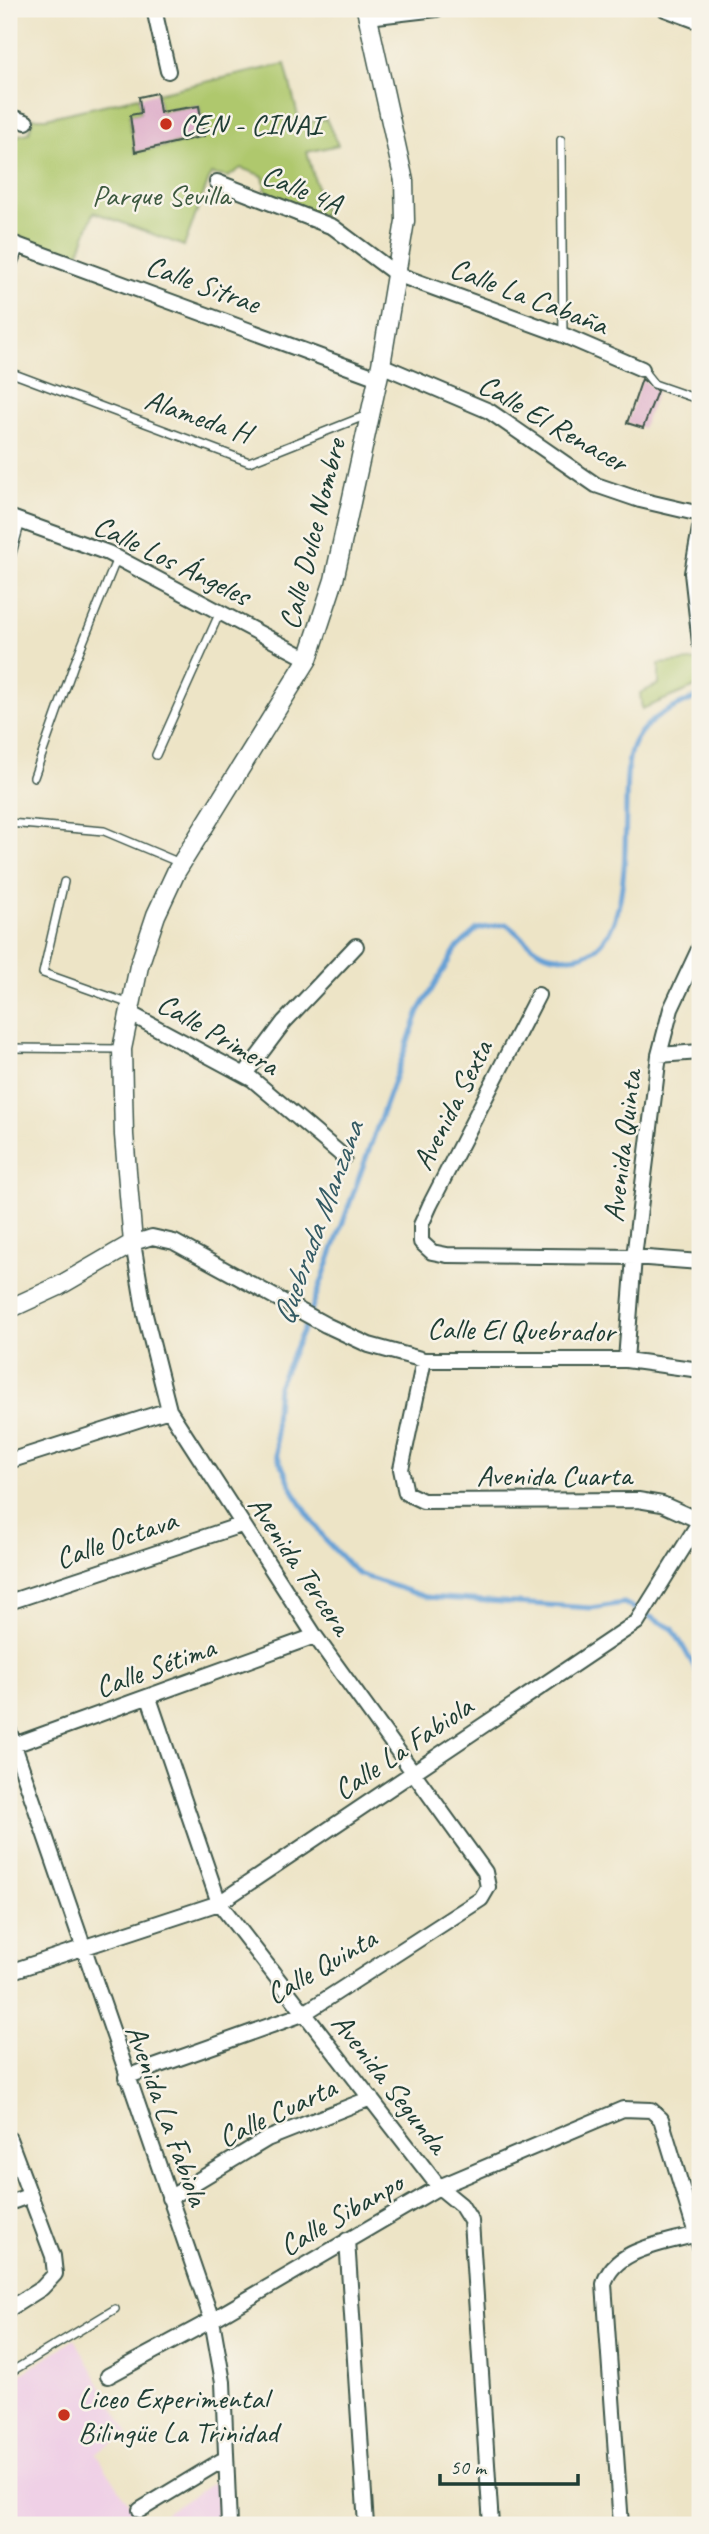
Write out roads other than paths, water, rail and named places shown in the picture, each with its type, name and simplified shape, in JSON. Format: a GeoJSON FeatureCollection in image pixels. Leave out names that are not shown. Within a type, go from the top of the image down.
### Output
{"type":"FeatureCollection","features":[{"type":"Feature","properties":{"kind":"street"},"geometry":{"type":"LineString","coordinates":[[154,9],[168,71]]}},
{"type":"Feature","properties":{"kind":"street"},"geometry":{"type":"LineString","coordinates":[[367,13],[437,9]]}},
{"type":"Feature","properties":{"kind":"street"},"geometry":{"type":"LineString","coordinates":[[665,9],[700,22]]}},
{"type":"Feature","properties":{"kind":"street","name":"Calle Dulce Nombre"},"geometry":{"type":"LineString","coordinates":[[133,1243],[124,1135],[122,1049],[130,1008],[156,915],[182,863],[308,659],[334,580],[380,371],[405,221],[404,181],[367,13]]}},
{"type":"Feature","properties":{"kind":"street"},"geometry":{"type":"LineString","coordinates":[[9,116],[26,122]]}},
{"type":"Feature","properties":{"kind":"street","name":"Calle 4A"},"geometry":{"type":"LineString","coordinates":[[217,182],[333,227],[396,274]]}},
{"type":"Feature","properties":{"kind":"street"},"geometry":{"type":"LineString","coordinates":[[9,264],[13,243]]}},
{"type":"Feature","properties":{"kind":"street","name":"Calle Sitrae"},"geometry":{"type":"LineString","coordinates":[[13,243],[380,371],[422,383]]}},
{"type":"Feature","properties":{"kind":"street","name":"Calle La Cabaña"},"geometry":{"type":"LineString","coordinates":[[396,274],[563,335],[642,369]]}},
{"type":"Feature","properties":{"kind":"street","name":"Calle El Renacer"},"geometry":{"type":"LineString","coordinates":[[422,383],[489,411],[596,485],[640,500],[700,514]]}},
{"type":"Feature","properties":{"kind":"street","name":"Calle Los Ángeles"},"geometry":{"type":"LineString","coordinates":[[15,519],[117,558],[308,659]]}},
{"type":"Feature","properties":{"kind":"street"},"geometry":{"type":"LineString","coordinates":[[700,528],[692,573],[700,643]]}},
{"type":"Feature","properties":{"kind":"street"},"geometry":{"type":"LineString","coordinates":[[244,1074],[284,1022],[356,947]]}},
{"type":"Feature","properties":{"kind":"street","name":"Avenida Quinta"},"geometry":{"type":"LineString","coordinates":[[626,1360],[634,1256],[659,1055],[671,1009],[700,947]]}},
{"type":"Feature","properties":{"kind":"street","name":"Avenida Sexta"},"geometry":{"type":"LineString","coordinates":[[538,995],[430,1205],[421,1225],[421,1242],[432,1252],[447,1255],[634,1256]]}},
{"type":"Feature","properties":{"kind":"street","name":"Calle Primera"},"geometry":{"type":"LineString","coordinates":[[130,1008],[244,1074],[344,1157]]}},
{"type":"Feature","properties":{"kind":"street"},"geometry":{"type":"LineString","coordinates":[[659,1055],[700,1052]]}},
{"type":"Feature","properties":{"kind":"street","name":"Calle El Quebrador"},"geometry":{"type":"LineString","coordinates":[[9,1309],[59,1286],[133,1243],[152,1237],[174,1242],[326,1325],[369,1345],[424,1360],[626,1360],[700,1370]]}},
{"type":"Feature","properties":{"kind":"street","name":"Avenida Tercera"},"geometry":{"type":"LineString","coordinates":[[133,1243],[145,1315],[169,1410],[314,1636],[485,1872],[488,1887]]}},
{"type":"Feature","properties":{"kind":"street"},"geometry":{"type":"LineString","coordinates":[[634,1256],[700,1262]]}},
{"type":"Feature","properties":{"kind":"street","name":"Avenida Cuarta"},"geometry":{"type":"LineString","coordinates":[[424,1360],[401,1469],[406,1493],[423,1501],[638,1500],[662,1504],[700,1521]]}},
{"type":"Feature","properties":{"kind":"street"},"geometry":{"type":"LineString","coordinates":[[9,1461],[169,1410]]}},
{"type":"Feature","properties":{"kind":"street","name":"Calle La Fabiola"},"geometry":{"type":"LineString","coordinates":[[9,1972],[219,1903],[637,1622],[653,1601],[700,1521]]}},
{"type":"Feature","properties":{"kind":"street","name":"Calle Octava"},"geometry":{"type":"LineString","coordinates":[[9,1602],[241,1525]]}},
{"type":"Feature","properties":{"kind":"street","name":"Calle Sétima"},"geometry":{"type":"LineString","coordinates":[[11,1738],[149,1698],[314,1636]]}},
{"type":"Feature","properties":{"kind":"street","name":"Avenida Segunda"},"geometry":{"type":"LineString","coordinates":[[149,1698],[219,1903],[439,2187],[461,2204],[471,2221],[491,2525]]}},
{"type":"Feature","properties":{"kind":"street","name":"Avenida La Fabiola"},"geometry":{"type":"LineString","coordinates":[[11,1738],[81,1948],[212,2320],[223,2382],[229,2525]]}},
{"type":"Feature","properties":{"kind":"street","name":"Calle Quinta"},"geometry":{"type":"LineString","coordinates":[[126,2077],[303,2014],[481,1899],[488,1887]]}},
{"type":"Feature","properties":{"kind":"street","name":"Calle Cuarta"},"geometry":{"type":"LineString","coordinates":[[169,2198],[268,2139],[371,2098]]}},
{"type":"Feature","properties":{"kind":"street","name":"Calle Sibanpo"},"geometry":{"type":"LineString","coordinates":[[108,2376],[212,2320],[439,2187],[623,2109],[651,2110],[662,2119],[698,2240]]}},
{"type":"Feature","properties":{"kind":"street"},"geometry":{"type":"LineString","coordinates":[[9,2139],[28,2196],[53,2256],[55,2274],[42,2288],[9,2309]]}},
{"type":"Feature","properties":{"kind":"street"},"geometry":{"type":"LineString","coordinates":[[9,2203],[28,2196]]}},
{"type":"Feature","properties":{"kind":"street"},"geometry":{"type":"LineString","coordinates":[[621,2525],[604,2284],[608,2271],[625,2256],[698,2240]]}},
{"type":"Feature","properties":{"kind":"street"},"geometry":{"type":"LineString","coordinates":[[347,2241],[366,2525]]}},
{"type":"Feature","properties":{"kind":"street"},"geometry":{"type":"LineString","coordinates":[[140,2510],[226,2458]]}},
{"type":"Feature","properties":{"kind":"lane"},"geometry":{"type":"LineString","coordinates":[[561,140],[563,335]]}},
{"type":"Feature","properties":{"kind":"lane"},"geometry":{"type":"LineString","coordinates":[[642,369],[654,384],[700,400]]}},
{"type":"Feature","properties":{"kind":"lane","name":"Alameda H"},"geometry":{"type":"LineString","coordinates":[[9,372],[249,462],[371,413]]}},
{"type":"Feature","properties":{"kind":"lane"},"geometry":{"type":"LineString","coordinates":[[9,564],[15,519]]}},
{"type":"Feature","properties":{"kind":"lane"},"geometry":{"type":"LineString","coordinates":[[34,777],[73,667],[117,558]]}},
{"type":"Feature","properties":{"kind":"lane"},"geometry":{"type":"LineString","coordinates":[[156,755],[220,612]]}},
{"type":"Feature","properties":{"kind":"lane"},"geometry":{"type":"LineString","coordinates":[[9,823],[104,831],[182,863]]}},
{"type":"Feature","properties":{"kind":"lane"},"geometry":{"type":"LineString","coordinates":[[64,882],[43,973],[130,1008]]}},
{"type":"Feature","properties":{"kind":"lane"},"geometry":{"type":"LineString","coordinates":[[9,1048],[122,1049]]}},
{"type":"Feature","properties":{"kind":"lane"},"geometry":{"type":"LineString","coordinates":[[9,2373],[115,2309]]}},
{"type":"Feature","properties":{"kind":"waterway","name":"Quebrada Manzana"},"geometry":{"type":"LineString","coordinates":[[700,696],[668,710],[650,723],[631,750],[627,775],[623,881],[616,914],[603,940],[582,955],[550,955],[533,946],[506,924],[477,929],[456,949],[419,1011],[308,1319],[278,1386],[275,1420],[277,1455],[296,1496],[326,1541],[358,1574],[426,1597],[591,1608],[624,1603],[673,1629],[700,1677]]}},
{"type":"Feature","properties":{"kind":"place","name":"CEN - CINAI"},"geometry":{"type":"Point","coordinates":[166,124]}},
{"type":"Feature","properties":{"kind":"place","name":"Liceo Experimental Bilingüe La Trinidad"},"geometry":{"type":"Point","coordinates":[64,2415]}},
{"type":"Feature","properties":{"kind":"park label","name":"Parque Sevilla"},"geometry":{"type":"Point","coordinates":[161,195]}}]}
